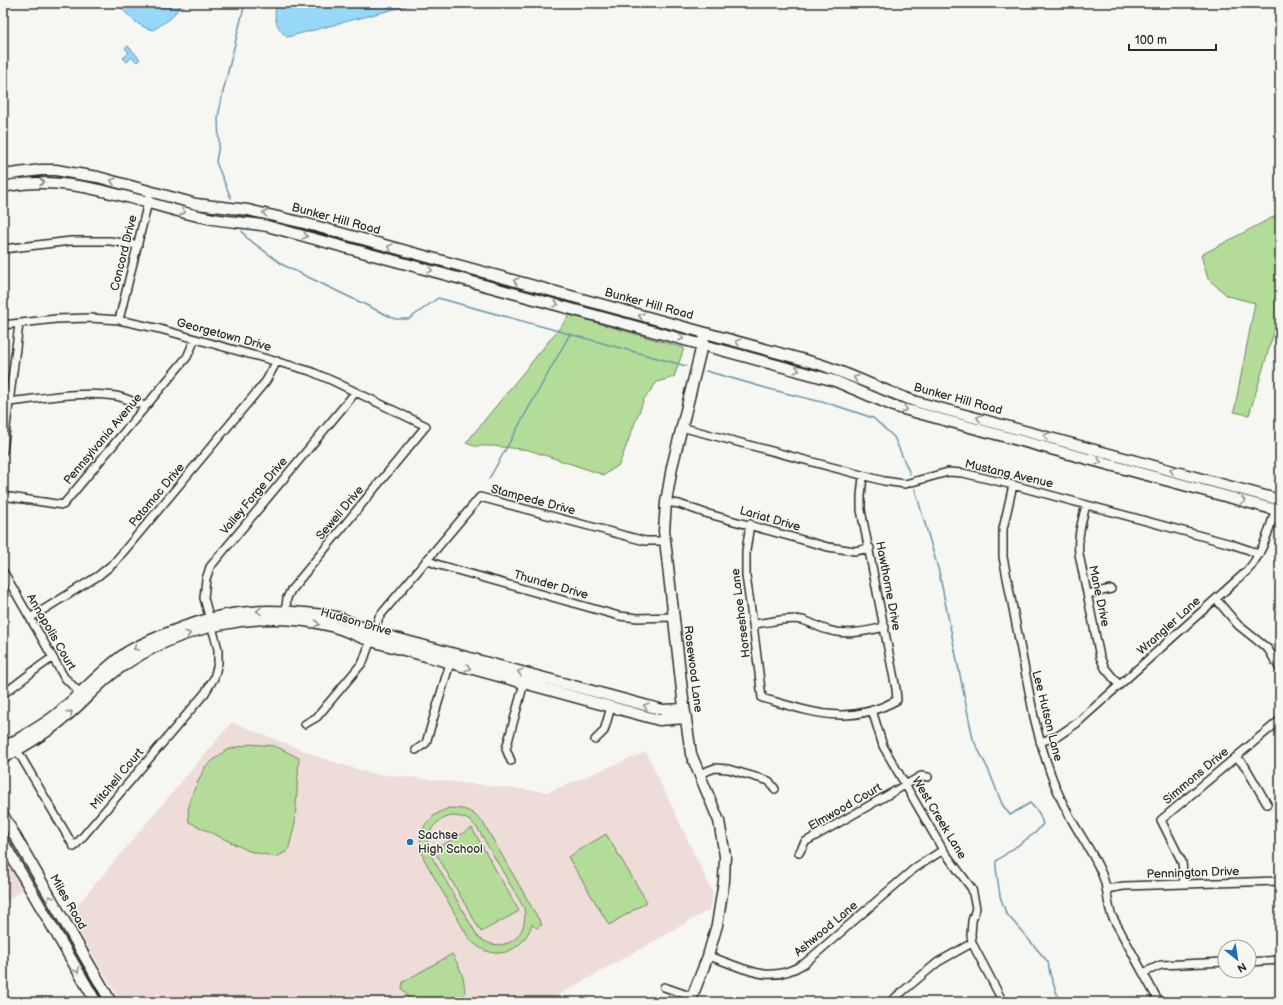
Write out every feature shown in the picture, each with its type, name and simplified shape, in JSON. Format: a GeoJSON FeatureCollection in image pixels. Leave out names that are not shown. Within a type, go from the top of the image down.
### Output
{"type":"FeatureCollection","features":[{"type":"Feature","properties":{"kind":"main road","name":"Bunker Hill Road"},"geometry":{"type":"LineString","coordinates":[[3,175],[56,170],[98,177],[196,204],[248,210],[304,223],[836,370],[898,396],[917,402],[1279,500]]}},
{"type":"Feature","properties":{"kind":"main road","name":"Bunker Hill Road"},"geometry":{"type":"LineString","coordinates":[[3,187],[36,182],[70,184],[100,190],[205,217],[267,226],[835,381],[896,407],[1278,511]]}},
{"type":"Feature","properties":{"kind":"main road","name":"Rosewood Lane"},"geometry":{"type":"LineString","coordinates":[[692,999],[708,956],[717,926],[724,881],[725,856],[719,821],[691,754],[673,617],[664,531],[666,502],[681,426],[702,344],[706,334]]}},
{"type":"Feature","properties":{"kind":"main road","name":"Hudson Drive"},"geometry":{"type":"LineString","coordinates":[[3,758],[57,724],[100,673],[128,652],[168,632],[211,623],[239,612],[285,615],[320,614],[343,619],[372,637],[450,663],[659,720],[685,713]]}},
{"type":"Feature","properties":{"kind":"main road","name":"Hudson Drive"},"geometry":{"type":"LineString","coordinates":[[372,637],[663,710],[685,713]]}},
{"type":"Feature","properties":{"kind":"main road","name":"Hudson Drive"},"geometry":{"type":"LineString","coordinates":[[3,748],[39,727],[82,696]]}},
{"type":"Feature","properties":{"kind":"main road","name":"Miles Road"},"geometry":{"type":"LineString","coordinates":[[3,815],[109,998]]}},
{"type":"Feature","properties":{"kind":"main road"},"geometry":{"type":"LineString","coordinates":[[3,842],[95,1002]]}},
{"type":"Feature","properties":{"kind":"main road"},"geometry":{"type":"LineString","coordinates":[[20,872],[32,866]]}},
{"type":"Feature","properties":{"kind":"street","name":"Concord Drive"},"geometry":{"type":"LineString","coordinates":[[119,320],[150,192]]}},
{"type":"Feature","properties":{"kind":"street"},"geometry":{"type":"LineString","coordinates":[[3,249],[71,241],[110,241],[138,245]]}},
{"type":"Feature","properties":{"kind":"street","name":"Georgetown Drive"},"geometry":{"type":"LineString","coordinates":[[3,325],[56,319],[83,318],[119,320],[160,329],[310,371],[426,426]]}},
{"type":"Feature","properties":{"kind":"street"},"geometry":{"type":"LineString","coordinates":[[3,451],[19,324]]}},
{"type":"Feature","properties":{"kind":"street","name":"Pennsylvania Avenue"},"geometry":{"type":"LineString","coordinates":[[3,496],[63,505],[187,357],[195,339]]}},
{"type":"Feature","properties":{"kind":"street","name":"Potomac Drive"},"geometry":{"type":"LineString","coordinates":[[30,618],[98,576],[114,563],[266,381],[277,361]]}},
{"type":"Feature","properties":{"kind":"street","name":"Valley Forge Drive"},"geometry":{"type":"LineString","coordinates":[[211,623],[204,598],[206,579],[210,567],[355,393]]}},
{"type":"Feature","properties":{"kind":"street"},"geometry":{"type":"LineString","coordinates":[[9,402],[56,395],[91,394],[118,396],[145,406]]}},
{"type":"Feature","properties":{"kind":"street","name":"Sewell Drive"},"geometry":{"type":"LineString","coordinates":[[285,615],[287,598],[303,574],[426,426]]}},
{"type":"Feature","properties":{"kind":"street","name":"Mustang Avenue"},"geometry":{"type":"LineString","coordinates":[[681,426],[884,481],[905,484],[948,472],[963,473],[1013,485],[1231,544],[1259,555]]}},
{"type":"Feature","properties":{"kind":"street","name":"Hawthorne Drive"},"geometry":{"type":"LineString","coordinates":[[863,476],[861,510],[885,627],[897,700],[872,710]]}},
{"type":"Feature","properties":{"kind":"street","name":"Lee Hutson Lane"},"geometry":{"type":"LineString","coordinates":[[1013,485],[1003,529],[1003,557],[1040,742],[1050,772],[1068,814],[1098,866],[1106,889],[1108,905],[1112,916],[1159,1002]]}},
{"type":"Feature","properties":{"kind":"street","name":"Stampede Drive"},"geometry":{"type":"LineString","coordinates":[[305,724],[318,717],[363,662],[379,617],[480,497],[645,541],[665,541]]}},
{"type":"Feature","properties":{"kind":"street","name":"Wrangler Lane"},"geometry":{"type":"LineString","coordinates":[[1040,742],[1058,736],[1070,729],[1247,571],[1259,555],[1266,540],[1278,511],[1279,500]]}},
{"type":"Feature","properties":{"kind":"street","name":"Lariat Drive"},"geometry":{"type":"LineString","coordinates":[[666,502],[678,504],[705,513],[750,524],[828,547],[855,551],[870,548]]}},
{"type":"Feature","properties":{"kind":"street","name":"Mane Drive"},"geometry":{"type":"LineString","coordinates":[[1086,505],[1078,545],[1100,657],[1105,668],[1120,685]]}},
{"type":"Feature","properties":{"kind":"street","name":"Horseshoe Lane"},"geometry":{"type":"LineString","coordinates":[[750,524],[746,551],[746,576],[762,698],[819,714],[847,716],[872,710]]}},
{"type":"Feature","properties":{"kind":"street","name":"Thunder Drive"},"geometry":{"type":"LineString","coordinates":[[426,560],[620,616],[638,618],[673,617]]}},
{"type":"Feature","properties":{"kind":"street","name":"Annapolis Court"},"geometry":{"type":"LineString","coordinates":[[3,571],[64,677],[82,696]]}},
{"type":"Feature","properties":{"kind":"street"},"geometry":{"type":"LineString","coordinates":[[1088,594],[1112,589]]}},
{"type":"Feature","properties":{"kind":"street"},"geometry":{"type":"LineString","coordinates":[[1216,599],[1238,625],[1268,649],[1280,669]]}},
{"type":"Feature","properties":{"kind":"street"},"geometry":{"type":"LineString","coordinates":[[753,624],[778,620],[801,620],[826,630],[845,634],[885,627]]}},
{"type":"Feature","properties":{"kind":"street","name":"Mitchell Court"},"geometry":{"type":"LineString","coordinates":[[17,750],[74,847],[204,693],[214,678],[218,663],[218,649],[211,623]]}},
{"type":"Feature","properties":{"kind":"street"},"geometry":{"type":"LineString","coordinates":[[3,694],[19,683],[39,665],[52,658]]}},
{"type":"Feature","properties":{"kind":"street"},"geometry":{"type":"LineString","coordinates":[[416,750],[426,743],[450,663]]}},
{"type":"Feature","properties":{"kind":"street"},"geometry":{"type":"LineString","coordinates":[[511,761],[506,749],[524,683]]}},
{"type":"Feature","properties":{"kind":"street"},"geometry":{"type":"LineString","coordinates":[[595,740],[604,730],[612,707]]}},
{"type":"Feature","properties":{"kind":"street","name":"West Creek Lane"},"geometry":{"type":"LineString","coordinates":[[872,710],[883,746],[943,850],[972,889],[976,908],[972,921],[972,942],[1003,1002]]}},
{"type":"Feature","properties":{"kind":"street","name":"Simmons Drive"},"geometry":{"type":"LineString","coordinates":[[1184,884],[1182,862],[1161,820],[1280,720]]}},
{"type":"Feature","properties":{"kind":"street"},"geometry":{"type":"LineString","coordinates":[[1236,756],[1245,766],[1267,804]]}},
{"type":"Feature","properties":{"kind":"street"},"geometry":{"type":"LineString","coordinates":[[699,774],[715,768],[728,769],[769,781],[775,789]]}},
{"type":"Feature","properties":{"kind":"street","name":"Elmwood Court"},"geometry":{"type":"LineString","coordinates":[[799,853],[806,842],[921,776],[928,777]]}},
{"type":"Feature","properties":{"kind":"street","name":"Ashwood Lane"},"geometry":{"type":"LineString","coordinates":[[708,956],[758,973],[770,975],[793,971],[805,963],[915,868],[943,850]]}},
{"type":"Feature","properties":{"kind":"street","name":"Pennington Drive"},"geometry":{"type":"LineString","coordinates":[[1106,889],[1124,886],[1280,881]]}},
{"type":"Feature","properties":{"kind":"street"},"geometry":{"type":"LineString","coordinates":[[890,1002],[938,962],[972,942]]}},
{"type":"Feature","properties":{"kind":"street"},"geometry":{"type":"LineString","coordinates":[[1257,961],[1280,960]]}},
{"type":"Feature","properties":{"kind":"street"},"geometry":{"type":"LineString","coordinates":[[1143,973],[1161,965],[1217,962]]}},
{"type":"Feature","properties":{"kind":"street"},"geometry":{"type":"LineString","coordinates":[[664,987],[682,992],[692,999]]}},
{"type":"Feature","properties":{"kind":"street"},"geometry":{"type":"LineString","coordinates":[[95,1002],[109,998]]}},
{"type":"Feature","properties":{"kind":"shaded area","name":"Sachse High School"},"geometry":{"type":"Polygon","coordinates":[[[232,722],[322,758],[368,773],[548,792],[646,752],[713,893],[709,910],[546,1002],[121,1002],[69,915],[232,722]]]}},
{"type":"Feature","properties":{"kind":"shaded area"},"geometry":{"type":"Polygon","coordinates":[[[3,855],[23,889],[3,904],[3,855]]]}},
{"type":"Feature","properties":{"kind":"green space"},"geometry":{"type":"Polygon","coordinates":[[[1280,204],[1280,312],[1249,415],[1234,412],[1255,303],[1228,296],[1208,279],[1201,255],[1277,215],[1280,204]]]}},
{"type":"Feature","properties":{"kind":"green space"},"geometry":{"type":"Polygon","coordinates":[[[570,315],[684,348],[674,377],[657,382],[644,399],[619,465],[604,475],[529,450],[493,446],[474,446],[466,443],[570,315]]]}},
{"type":"Feature","properties":{"kind":"green space"},"geometry":{"type":"Polygon","coordinates":[[[250,744],[275,746],[299,758],[295,823],[288,851],[276,857],[249,851],[189,822],[188,811],[192,794],[205,767],[226,750],[250,744]]]}},
{"type":"Feature","properties":{"kind":"green space"},"geometry":{"type":"Polygon","coordinates":[[[449,808],[469,811],[484,824],[542,925],[536,928],[532,924],[521,943],[513,949],[495,953],[486,951],[468,937],[424,859],[421,850],[421,834],[433,816],[449,808]],[[452,816],[440,820],[432,828],[428,838],[428,850],[478,937],[496,945],[505,944],[512,941],[523,928],[525,919],[524,908],[478,829],[467,819],[452,816]]]}},
{"type":"Feature","properties":{"kind":"green space"},"geometry":{"type":"Polygon","coordinates":[[[472,828],[519,911],[481,932],[434,850],[472,828]]]}},
{"type":"Feature","properties":{"kind":"green space"},"geometry":{"type":"Polygon","coordinates":[[[606,834],[647,902],[609,925],[568,857],[606,834]]]}},
{"type":"Feature","properties":{"kind":"green space"},"geometry":{"type":"Polygon","coordinates":[[[452,954],[463,977],[465,989],[463,1002],[411,1002],[402,988],[403,982],[452,954]]]}},
{"type":"Feature","properties":{"kind":"water"},"geometry":{"type":"Polygon","coordinates":[[[117,3],[183,3],[170,19],[153,30],[137,23],[117,3]]]}},
{"type":"Feature","properties":{"kind":"water"},"geometry":{"type":"Polygon","coordinates":[[[276,3],[418,3],[287,37],[276,22],[276,3]]]}},
{"type":"Feature","properties":{"kind":"water"},"geometry":{"type":"Polygon","coordinates":[[[128,46],[140,59],[137,62],[132,57],[127,62],[123,58],[129,53],[125,48],[128,46]]]}},
{"type":"Feature","properties":{"kind":"waterway"},"geometry":{"type":"LineString","coordinates":[[231,198],[216,162],[219,145],[218,118],[245,3]]}},
{"type":"Feature","properties":{"kind":"waterway"},"geometry":{"type":"LineString","coordinates":[[242,231],[247,238],[283,265],[395,319],[409,319],[438,298],[686,366]]}},
{"type":"Feature","properties":{"kind":"waterway"},"geometry":{"type":"LineString","coordinates":[[489,479],[570,334]]}},
{"type":"Feature","properties":{"kind":"waterway"},"geometry":{"type":"LineString","coordinates":[[706,371],[834,405],[873,418],[894,437],[910,474]]}},
{"type":"Feature","properties":{"kind":"waterway"},"geometry":{"type":"LineString","coordinates":[[915,489],[939,572],[973,739],[989,771],[1002,804],[1010,815],[1030,803],[1039,813],[1043,824],[1035,833],[996,861],[1000,896],[1006,913],[1048,962],[1050,974],[1058,997],[1063,1002]]}},
{"type":"Feature","properties":{"kind":"place","name":"Sachse High School"},"geometry":{"type":"Point","coordinates":[410,842]}}]}
